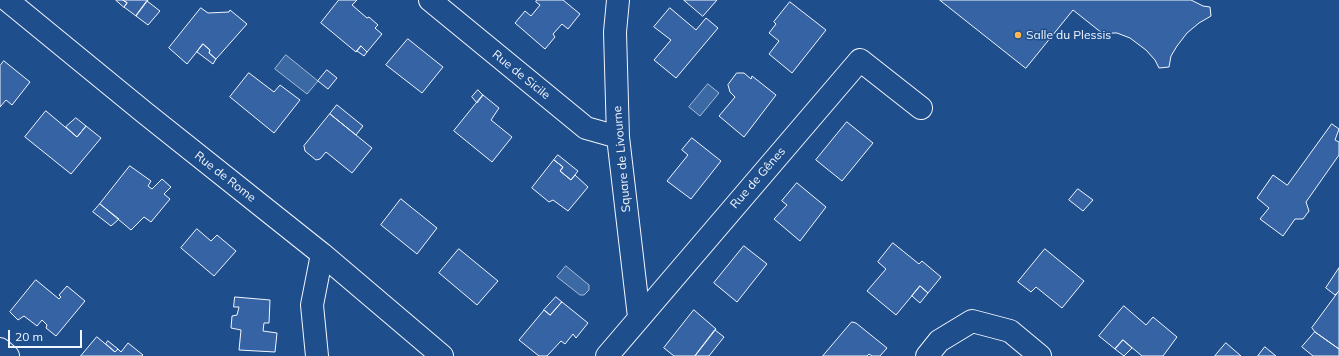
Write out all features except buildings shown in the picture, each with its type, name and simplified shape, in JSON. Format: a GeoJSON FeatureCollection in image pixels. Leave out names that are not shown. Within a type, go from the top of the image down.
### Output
{"type":"FeatureCollection","features":[{"type":"Feature","properties":{"kind":"street","name":"Rue de Rome"},"geometry":{"type":"LineString","coordinates":[[7,0],[145,113],[322,254],[442,356]]}},
{"type":"Feature","properties":{"kind":"street","name":"Rue de Sicile"},"geometry":{"type":"LineString","coordinates":[[430,0],[586,128],[618,137]]}},
{"type":"Feature","properties":{"kind":"street","name":"Square de Livourne"},"geometry":{"type":"LineString","coordinates":[[618,0],[615,32],[618,137],[639,317]]}},
{"type":"Feature","properties":{"kind":"street","name":"Rue de Gênes"},"geometry":{"type":"LineString","coordinates":[[607,356],[860,60],[921,108]]}},
{"type":"Feature","properties":{"kind":"street"},"geometry":{"type":"LineString","coordinates":[[317,356],[312,305],[322,254]]}},
{"type":"Feature","properties":{"kind":"street"},"geometry":{"type":"LineString","coordinates":[[927,356],[939,341],[972,321],[1010,331],[1040,356]]}},
{"type":"Feature","properties":{"kind":"street"},"geometry":{"type":"LineString","coordinates":[[0,349],[8,356]]}},
{"type":"Feature","properties":{"kind":"water"},"geometry":{"type":"Polygon","coordinates":[[[286,55],[318,81],[307,94],[275,69],[286,55]]]}},
{"type":"Feature","properties":{"kind":"water"},"geometry":{"type":"Polygon","coordinates":[[[708,84],[719,93],[700,116],[689,107],[708,84]]]}},
{"type":"Feature","properties":{"kind":"water"},"geometry":{"type":"Polygon","coordinates":[[[566,266],[589,285],[589,290],[584,295],[580,295],[557,277],[566,266]]]}},
{"type":"Feature","properties":{"kind":"place","name":"Salle du Plessis"},"geometry":{"type":"Point","coordinates":[1018,35]}}]}
